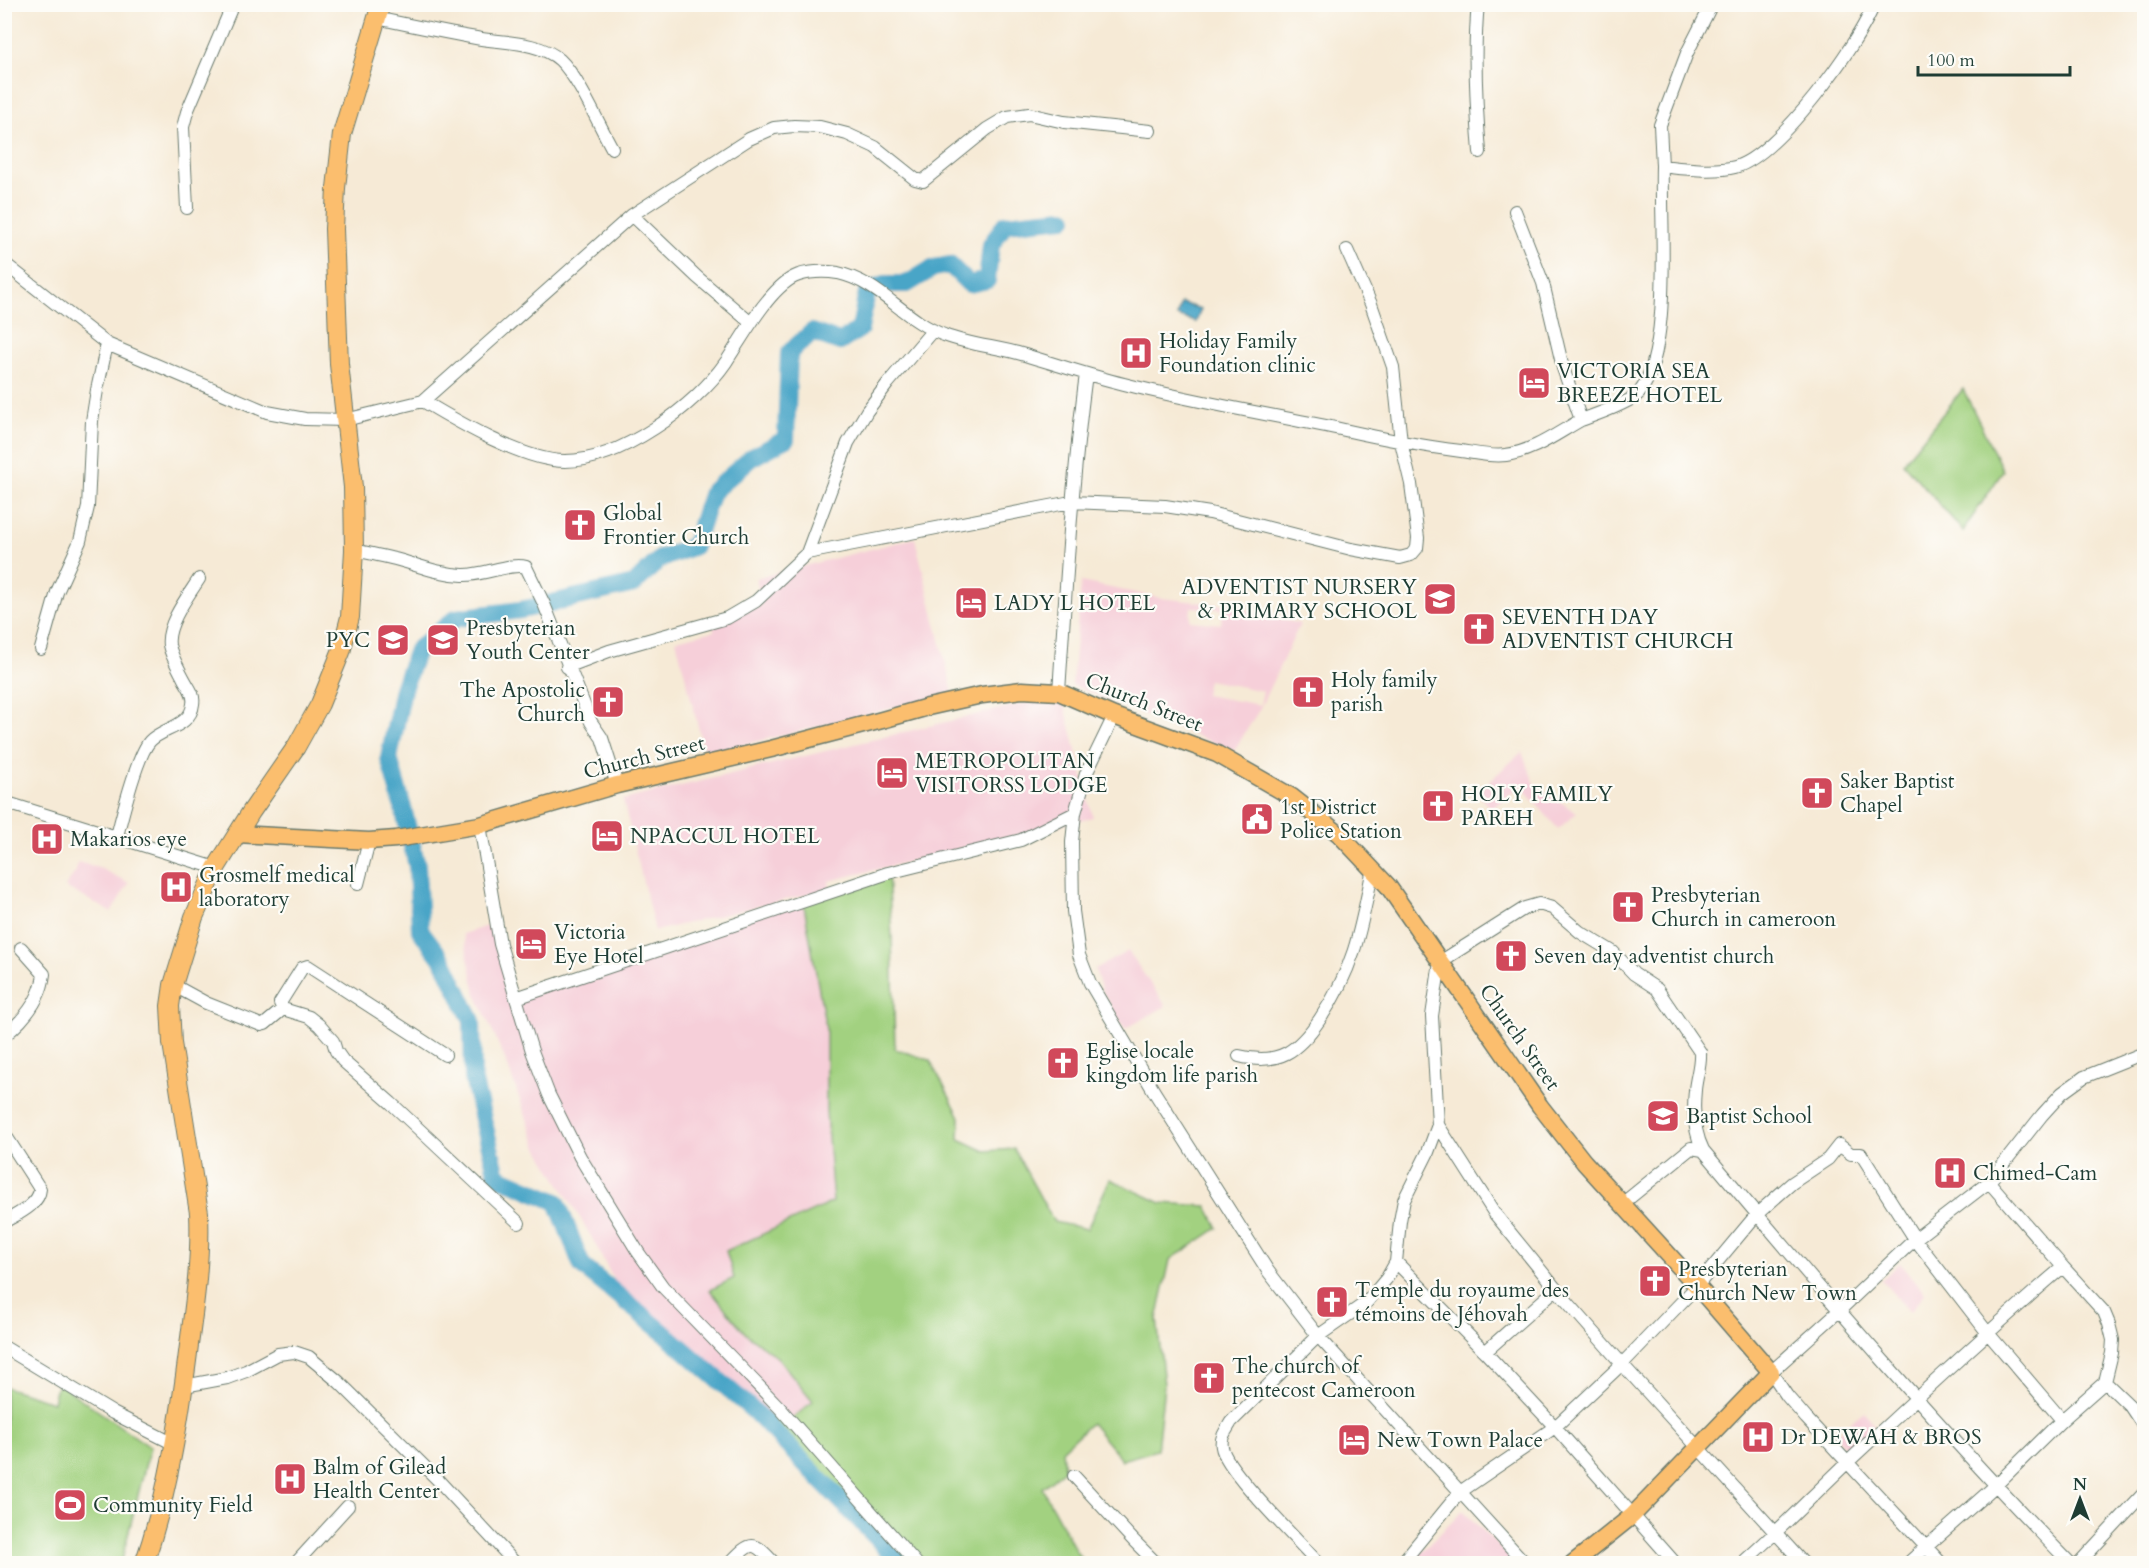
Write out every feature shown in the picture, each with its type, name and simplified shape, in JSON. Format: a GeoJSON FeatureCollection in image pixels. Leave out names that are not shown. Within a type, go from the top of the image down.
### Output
{"type":"FeatureCollection","features":[{"type":"Feature","properties":{"kind":"highway"},"geometry":{"type":"LineString","coordinates":[[147,1559],[174,1444],[184,1386],[200,1237],[199,1213],[172,1043],[170,1006],[173,985],[194,917],[216,868],[296,747],[320,704],[332,676],[350,617],[354,550],[353,487],[335,296],[334,229],[342,134],[378,11]]}},
{"type":"Feature","properties":{"kind":"main road","name":"Church Street"},"geometry":{"type":"LineString","coordinates":[[237,834],[369,841],[396,839],[480,825],[617,785],[982,694],[1022,690],[1059,692],[1114,716],[1217,754],[1292,797],[1339,834],[1388,886],[1540,1106],[1584,1162],[1697,1286],[1771,1372]]}},
{"type":"Feature","properties":{"kind":"main road"},"geometry":{"type":"LineString","coordinates":[[1572,1563],[1632,1516],[1771,1372]]}},
{"type":"Feature","properties":{"kind":"street"},"geometry":{"type":"LineString","coordinates":[[187,208],[183,127],[187,112],[232,4]]}},
{"type":"Feature","properties":{"kind":"street"},"geometry":{"type":"LineString","coordinates":[[1478,4],[1476,103],[1480,152]]}},
{"type":"Feature","properties":{"kind":"street"},"geometry":{"type":"LineString","coordinates":[[423,401],[486,436],[525,452],[565,461],[590,457],[628,444],[664,422],[692,400],[723,366],[751,322],[779,289],[795,276],[816,272],[836,273],[858,279],[933,330],[963,341],[1022,354],[1086,374],[1156,391],[1401,442],[1502,455],[1530,450],[1581,420],[1638,394],[1647,378],[1654,360],[1662,307],[1660,125],[1687,53],[1712,4]]}},
{"type":"Feature","properties":{"kind":"street"},"geometry":{"type":"LineString","coordinates":[[1662,166],[1688,169],[1734,168],[1757,155],[1810,102],[1863,29],[1874,4]]}},
{"type":"Feature","properties":{"kind":"street"},"geometry":{"type":"LineString","coordinates":[[378,11],[540,49],[559,59],[570,71],[612,148]]}},
{"type":"Feature","properties":{"kind":"street"},"geometry":{"type":"LineString","coordinates":[[4,263],[108,344],[267,412],[305,419],[345,420],[423,401],[632,214],[749,139],[774,128],[794,126],[820,128],[847,134],[875,147],[915,179],[923,181],[987,129],[1007,117],[1029,114],[1064,122],[1150,132]]}},
{"type":"Feature","properties":{"kind":"street"},"geometry":{"type":"LineString","coordinates":[[1515,211],[1543,282],[1563,368],[1581,420]]}},
{"type":"Feature","properties":{"kind":"street"},"geometry":{"type":"LineString","coordinates":[[632,214],[697,277],[751,322]]}},
{"type":"Feature","properties":{"kind":"street"},"geometry":{"type":"LineString","coordinates":[[807,553],[1071,502],[1127,503],[1199,511],[1351,549],[1400,558],[1411,555],[1417,548],[1418,538],[1412,484],[1401,442],[1393,367],[1371,304],[1347,250]]}},
{"type":"Feature","properties":{"kind":"street"},"geometry":{"type":"LineString","coordinates":[[567,667],[628,645],[727,618],[756,601],[807,553],[848,443],[867,411],[888,383],[933,330]]}},
{"type":"Feature","properties":{"kind":"street"},"geometry":{"type":"LineString","coordinates":[[41,650],[57,592],[80,541],[88,507],[92,421],[96,390],[108,344]]}},
{"type":"Feature","properties":{"kind":"street"},"geometry":{"type":"LineString","coordinates":[[1059,692],[1071,502],[1086,374]]}},
{"type":"Feature","properties":{"kind":"street"},"geometry":{"type":"LineString","coordinates":[[354,550],[438,573],[492,572],[520,565],[526,567],[546,610],[591,722],[602,738],[617,785]]}},
{"type":"Feature","properties":{"kind":"street"},"geometry":{"type":"LineString","coordinates":[[117,836],[130,789],[150,740],[172,729],[192,710],[193,695],[169,648],[169,636],[178,615],[199,579]]}},
{"type":"Feature","properties":{"kind":"street"},"geometry":{"type":"LineString","coordinates":[[1114,716],[1086,774],[1075,813],[1071,878],[1073,911],[1079,955],[1090,983],[1155,1093],[1268,1271],[1318,1336],[1526,1563]]}},
{"type":"Feature","properties":{"kind":"street"},"geometry":{"type":"LineString","coordinates":[[4,802],[216,868]]}},
{"type":"Feature","properties":{"kind":"street"},"geometry":{"type":"LineString","coordinates":[[516,998],[888,873],[1021,840],[1075,813]]}},
{"type":"Feature","properties":{"kind":"street"},"geometry":{"type":"LineString","coordinates":[[480,825],[500,944],[516,998],[532,1051],[549,1095],[580,1157],[638,1252],[663,1287],[780,1407],[917,1563]]}},
{"type":"Feature","properties":{"kind":"street"},"geometry":{"type":"LineString","coordinates":[[358,884],[369,841]]}},
{"type":"Feature","properties":{"kind":"street"},"geometry":{"type":"LineString","coordinates":[[1239,1056],[1256,1060],[1274,1059],[1291,1051],[1305,1040],[1345,976],[1356,948],[1373,868]]}},
{"type":"Feature","properties":{"kind":"street"},"geometry":{"type":"LineString","coordinates":[[1319,1563],[1242,1480],[1226,1459],[1222,1448],[1222,1437],[1231,1422],[1318,1336],[1367,1302],[1387,1278],[1396,1262],[1404,1200],[1428,1152],[1438,1125],[1432,1016],[1440,962],[1525,908],[1539,904],[1552,908],[1580,932],[1613,952],[1634,974],[1657,989],[1700,1052],[1695,1090],[1695,1122],[1703,1150],[1916,1400],[1995,1486],[2071,1563]]}},
{"type":"Feature","properties":{"kind":"street"},"geometry":{"type":"LineString","coordinates":[[4,1036],[30,1011],[43,985],[45,974],[21,948]]}},
{"type":"Feature","properties":{"kind":"street"},"geometry":{"type":"LineString","coordinates":[[446,1055],[308,966],[302,968],[280,1003],[283,1009],[309,1017],[319,1025],[333,1041],[343,1061],[391,1102],[519,1223]]}},
{"type":"Feature","properties":{"kind":"street"},"geometry":{"type":"LineString","coordinates":[[173,985],[206,1003],[261,1025],[283,1009]]}},
{"type":"Feature","properties":{"kind":"street"},"geometry":{"type":"LineString","coordinates":[[1942,1563],[1787,1396],[1771,1372],[1915,1239],[1989,1182],[2062,1093],[2084,1077],[2145,1053]]}},
{"type":"Feature","properties":{"kind":"street"},"geometry":{"type":"LineString","coordinates":[[1438,1125],[1495,1214],[1556,1289],[1804,1563]]}},
{"type":"Feature","properties":{"kind":"street"},"geometry":{"type":"LineString","coordinates":[[4,1133],[40,1190],[40,1196],[4,1222]]}},
{"type":"Feature","properties":{"kind":"street"},"geometry":{"type":"LineString","coordinates":[[1401,1563],[1460,1492],[1555,1427],[1622,1364],[1697,1286],[1757,1214],[1792,1183],[1828,1159],[1839,1145],[1851,1155],[1861,1154],[1915,1239],[1987,1332],[2062,1420]]}},
{"type":"Feature","properties":{"kind":"street"},"geometry":{"type":"LineString","coordinates":[[1622,1204],[1692,1148],[1703,1150]]}},
{"type":"Feature","properties":{"kind":"street"},"geometry":{"type":"LineString","coordinates":[[1907,1563],[1995,1486],[2062,1420],[2105,1382],[2112,1353],[2113,1341],[2104,1312],[1989,1182]]}},
{"type":"Feature","properties":{"kind":"street"},"geometry":{"type":"LineString","coordinates":[[1396,1262],[1555,1427],[1676,1563]]}},
{"type":"Feature","properties":{"kind":"street"},"geometry":{"type":"LineString","coordinates":[[1741,1563],[1777,1533],[1848,1462],[1987,1332],[2063,1267]]}},
{"type":"Feature","properties":{"kind":"street"},"geometry":{"type":"LineString","coordinates":[[1485,1352],[1556,1289]]}},
{"type":"Feature","properties":{"kind":"street"},"geometry":{"type":"LineString","coordinates":[[4,1347],[112,1413],[174,1444]]}},
{"type":"Feature","properties":{"kind":"street"},"geometry":{"type":"LineString","coordinates":[[184,1386],[226,1378],[246,1371],[278,1354],[294,1352],[309,1357],[339,1382],[516,1563]]}},
{"type":"Feature","properties":{"kind":"street"},"geometry":{"type":"LineString","coordinates":[[2105,1382],[2130,1406],[2145,1426]]}},
{"type":"Feature","properties":{"kind":"street"},"geometry":{"type":"LineString","coordinates":[[1074,1476],[1157,1563]]}},
{"type":"Feature","properties":{"kind":"street"},"geometry":{"type":"LineString","coordinates":[[2078,1563],[2145,1493]]}},
{"type":"Feature","properties":{"kind":"street"},"geometry":{"type":"LineString","coordinates":[[295,1563],[348,1506]]}},
{"type":"Feature","properties":{"kind":"street"},"geometry":{"type":"LineString","coordinates":[[729,1563],[752,1545],[761,1547],[775,1563]]}},
{"type":"Feature","properties":{"kind":"shaded area"},"geometry":{"type":"Polygon","coordinates":[[[915,538],[953,693],[705,754],[676,640],[714,631],[712,618],[762,605],[756,578],[915,538]]]}},
{"type":"Feature","properties":{"kind":"shaded area"},"geometry":{"type":"Polygon","coordinates":[[[1081,582],[1161,598],[1232,606],[1300,624],[1259,710],[1234,751],[1072,685],[1081,582]],[[1191,607],[1190,621],[1221,624],[1222,609],[1191,607]],[[1208,680],[1205,695],[1260,705],[1263,691],[1208,680]]]}},
{"type":"Feature","properties":{"kind":"shaded area"},"geometry":{"type":"Polygon","coordinates":[[[1062,694],[1093,817],[829,881],[830,889],[655,931],[623,800],[1062,694]]]}},
{"type":"Feature","properties":{"kind":"shaded area"},"geometry":{"type":"Polygon","coordinates":[[[1522,752],[1535,785],[1577,813],[1558,829],[1521,786],[1491,809],[1476,793],[1522,752]]]}},
{"type":"Feature","properties":{"kind":"shaded area"},"geometry":{"type":"Polygon","coordinates":[[[78,862],[102,869],[129,883],[111,912],[65,887],[76,871],[78,862]]]}},
{"type":"Feature","properties":{"kind":"shaded area"},"geometry":{"type":"Polygon","coordinates":[[[803,900],[826,1029],[826,1111],[833,1202],[726,1251],[745,1333],[778,1358],[813,1401],[791,1420],[755,1412],[624,1300],[592,1238],[537,1146],[505,1059],[476,994],[463,934],[496,923],[515,998],[803,900]]]}},
{"type":"Feature","properties":{"kind":"shaded area"},"geometry":{"type":"Polygon","coordinates":[[[1128,951],[1166,1006],[1125,1029],[1102,991],[1095,969],[1128,951]]]}},
{"type":"Feature","properties":{"kind":"shaded area"},"geometry":{"type":"Polygon","coordinates":[[[1900,1263],[1925,1293],[1910,1312],[1881,1280],[1900,1263]]]}},
{"type":"Feature","properties":{"kind":"shaded area"},"geometry":{"type":"Polygon","coordinates":[[[1864,1411],[1875,1425],[1846,1449],[1835,1435],[1864,1411]]]}},
{"type":"Feature","properties":{"kind":"shaded area"},"geometry":{"type":"Polygon","coordinates":[[[1463,1511],[1516,1563],[1410,1563],[1463,1511]]]}},
{"type":"Feature","properties":{"kind":"green space"},"geometry":{"type":"Polygon","coordinates":[[[1963,389],[2003,471],[1963,531],[1903,463],[1963,389]]]}},
{"type":"Feature","properties":{"kind":"green space"},"geometry":{"type":"Polygon","coordinates":[[[888,873],[895,1049],[930,1060],[960,1117],[959,1139],[985,1151],[1014,1149],[1054,1222],[1087,1229],[1110,1179],[1161,1203],[1207,1206],[1218,1228],[1170,1260],[1157,1319],[1164,1385],[1157,1450],[1122,1460],[1091,1423],[1062,1450],[1064,1470],[1042,1488],[1077,1553],[1086,1563],[902,1563],[755,1412],[791,1420],[813,1401],[778,1358],[745,1333],[710,1290],[734,1278],[726,1251],[833,1202],[826,1111],[826,1029],[803,900],[888,873]]]}},
{"type":"Feature","properties":{"kind":"green space","name":"Community Field"},"geometry":{"type":"Polygon","coordinates":[[[58,1383],[150,1447],[121,1563],[7,1564],[5,1562],[5,1387],[53,1402],[58,1383]]]}},
{"type":"Feature","properties":{"kind":"water"},"geometry":{"type":"Polygon","coordinates":[[[1181,303],[1201,309],[1196,322],[1177,316],[1181,303]]]}},
{"type":"Feature","properties":{"kind":"waterway"},"geometry":{"type":"LineString","coordinates":[[902,1564],[755,1412],[675,1342],[582,1266],[557,1202],[497,1176],[473,1078],[472,1021],[444,962],[420,930],[417,866],[389,758],[403,689],[417,650],[456,618],[521,610],[634,584],[660,559],[694,546],[712,492],[751,458],[786,439],[789,353],[812,332],[840,342],[860,329],[867,292],[885,284],[907,284],[933,268],[950,265],[969,284],[987,280],[991,245],[1005,224],[1064,218]]}},
{"type":"Feature","properties":{"kind":"place","name":"Holiday Family Foundation clinic"},"geometry":{"type":"Point","coordinates":[1136,353]}},
{"type":"Feature","properties":{"kind":"place","name":"VICTORIA SEA BREEZE HOTEL"},"geometry":{"type":"Point","coordinates":[1534,383]}},
{"type":"Feature","properties":{"kind":"place","name":"Global Frontier Church"},"geometry":{"type":"Point","coordinates":[580,525]}},
{"type":"Feature","properties":{"kind":"place","name":"ADVENTIST NURSERY & PRIMARY SCHOOL"},"geometry":{"type":"Point","coordinates":[1440,599]}},
{"type":"Feature","properties":{"kind":"place","name":"LADY L HOTEL"},"geometry":{"type":"Point","coordinates":[971,603]}},
{"type":"Feature","properties":{"kind":"place","name":"SEVENTH DAY ADVENTIST CHURCH"},"geometry":{"type":"Point","coordinates":[1479,629]}},
{"type":"Feature","properties":{"kind":"place","name":"PYC"},"geometry":{"type":"Point","coordinates":[393,640]}},
{"type":"Feature","properties":{"kind":"place","name":"Presbyterian Youth Center"},"geometry":{"type":"Point","coordinates":[443,640]}},
{"type":"Feature","properties":{"kind":"place","name":"Holy family parish"},"geometry":{"type":"Point","coordinates":[1308,692]}},
{"type":"Feature","properties":{"kind":"place","name":"The Apostolic Church"},"geometry":{"type":"Point","coordinates":[608,702]}},
{"type":"Feature","properties":{"kind":"place","name":"METROPOLITAN VISITORSS LODGE"},"geometry":{"type":"Point","coordinates":[892,773]}},
{"type":"Feature","properties":{"kind":"place","name":"Saker Baptist Chapel"},"geometry":{"type":"Point","coordinates":[1817,793]}},
{"type":"Feature","properties":{"kind":"place","name":"HOLY FAMILY PAREH"},"geometry":{"type":"Point","coordinates":[1438,806]}},
{"type":"Feature","properties":{"kind":"place","name":"1st District Police Station"},"geometry":{"type":"Point","coordinates":[1257,819]}},
{"type":"Feature","properties":{"kind":"place","name":"NPACCUL HOTEL"},"geometry":{"type":"Point","coordinates":[607,836]}},
{"type":"Feature","properties":{"kind":"place","name":"Makarios eye"},"geometry":{"type":"Point","coordinates":[47,839]}},
{"type":"Feature","properties":{"kind":"place","name":"Grosmelf medical laboratory"},"geometry":{"type":"Point","coordinates":[176,887]}},
{"type":"Feature","properties":{"kind":"place","name":"Presbyterian Church in cameroon"},"geometry":{"type":"Point","coordinates":[1628,907]}},
{"type":"Feature","properties":{"kind":"place","name":"Victoria Eye Hotel"},"geometry":{"type":"Point","coordinates":[531,944]}},
{"type":"Feature","properties":{"kind":"place","name":"Seven day adventist church"},"geometry":{"type":"Point","coordinates":[1511,956]}},
{"type":"Feature","properties":{"kind":"place","name":"Eglise locale kingdom life parish"},"geometry":{"type":"Point","coordinates":[1063,1063]}},
{"type":"Feature","properties":{"kind":"place","name":"Baptist School"},"geometry":{"type":"Point","coordinates":[1663,1116]}},
{"type":"Feature","properties":{"kind":"place","name":"Chimed-Cam"},"geometry":{"type":"Point","coordinates":[1950,1173]}},
{"type":"Feature","properties":{"kind":"place","name":"Presbyterian Church New Town"},"geometry":{"type":"Point","coordinates":[1655,1281]}},
{"type":"Feature","properties":{"kind":"place","name":"Temple du royaume des témoins de Jéhovah"},"geometry":{"type":"Point","coordinates":[1332,1302]}},
{"type":"Feature","properties":{"kind":"place","name":"The church of pentecost Cameroon"},"geometry":{"type":"Point","coordinates":[1209,1378]}},
{"type":"Feature","properties":{"kind":"place","name":"Dr DEWAH & BROS"},"geometry":{"type":"Point","coordinates":[1758,1437]}},
{"type":"Feature","properties":{"kind":"place","name":"New Town Palace"},"geometry":{"type":"Point","coordinates":[1354,1440]}},
{"type":"Feature","properties":{"kind":"place","name":"Balm of Gilead Health Center"},"geometry":{"type":"Point","coordinates":[290,1479]}},
{"type":"Feature","properties":{"kind":"place","name":"Community Field"},"geometry":{"type":"Point","coordinates":[70,1505]}}]}
